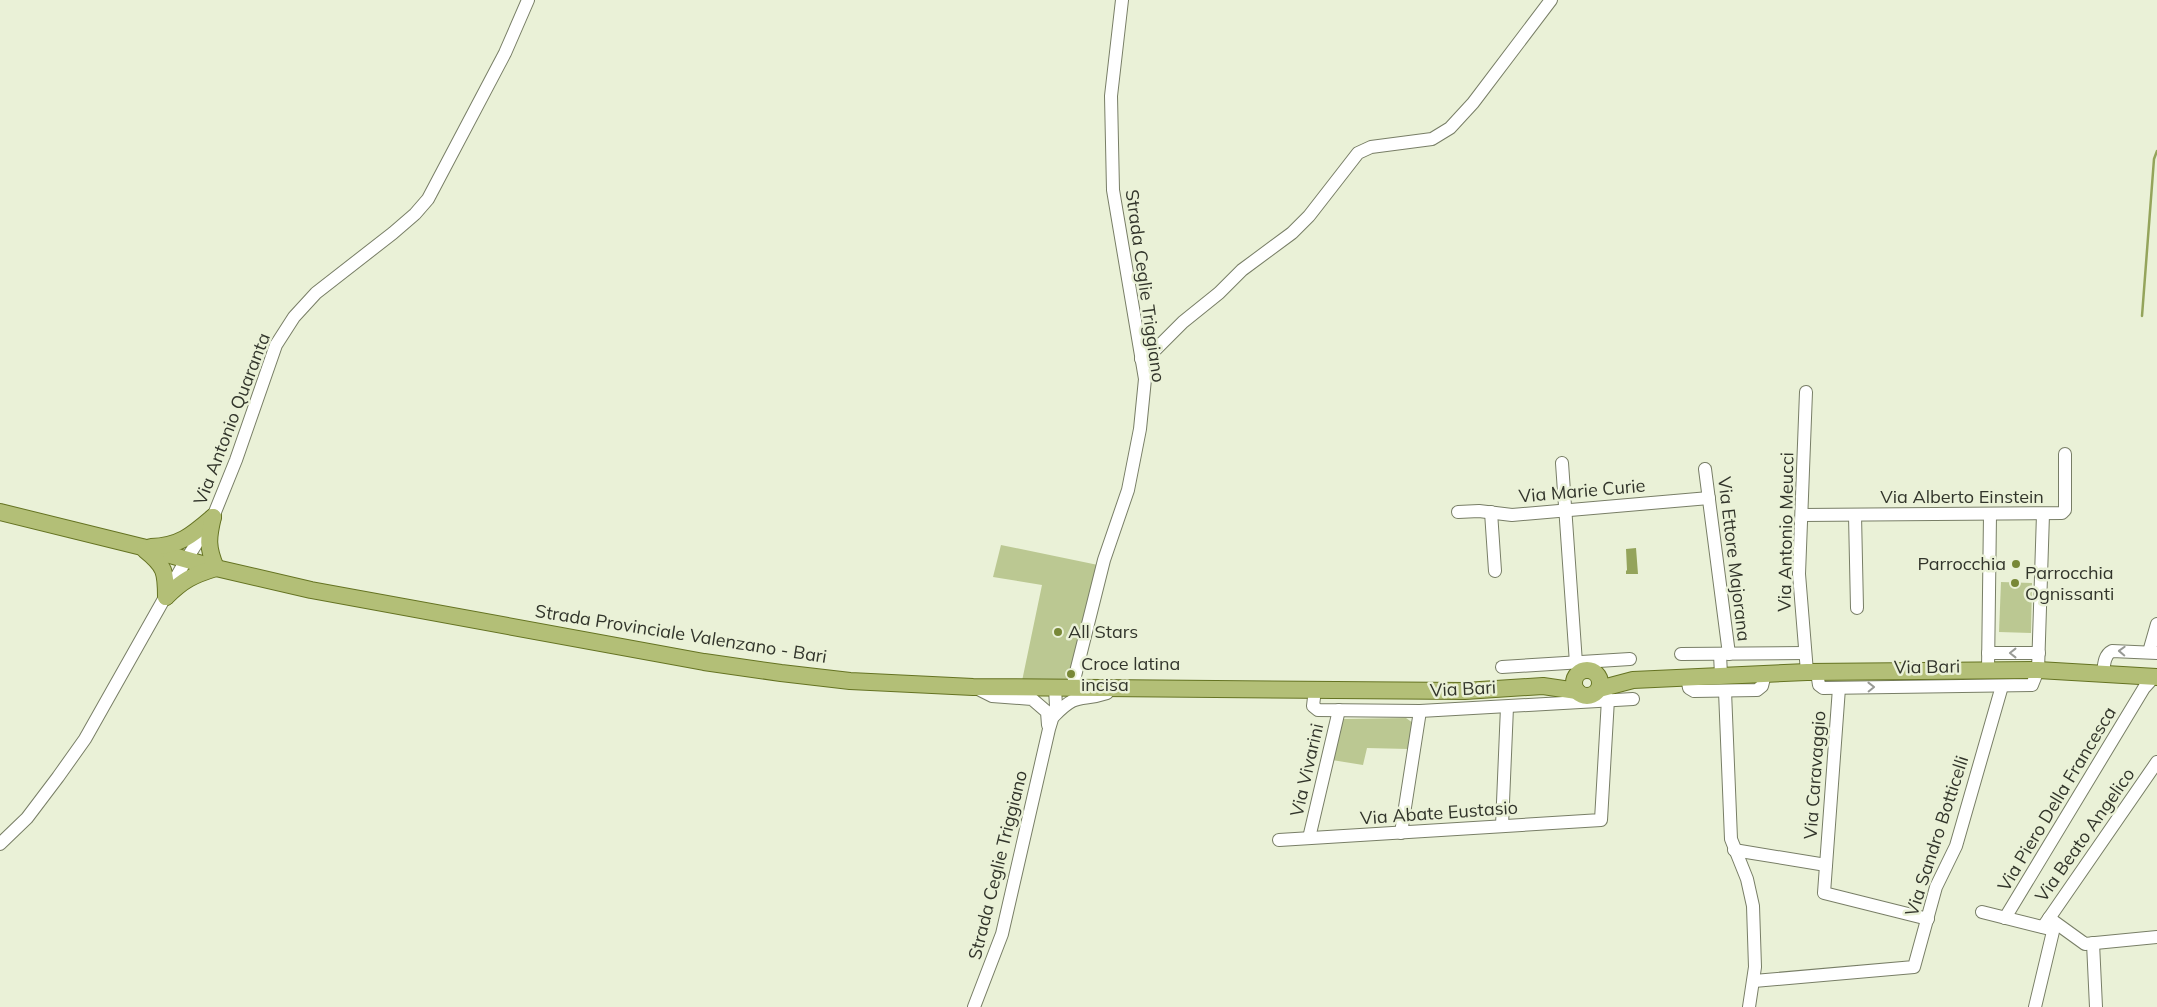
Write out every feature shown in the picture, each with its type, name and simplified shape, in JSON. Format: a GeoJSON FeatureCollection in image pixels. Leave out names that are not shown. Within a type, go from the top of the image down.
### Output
{"type":"FeatureCollection","features":[{"type":"Feature","properties":{"kind":"main road"},"geometry":{"type":"LineString","coordinates":[[0,512],[142,547],[168,546],[188,538],[213,517]]}},
{"type":"Feature","properties":{"kind":"main road"},"geometry":{"type":"LineString","coordinates":[[166,597],[180,582],[195,574],[216,568],[210,555],[208,539],[213,517]]}},
{"type":"Feature","properties":{"kind":"main road"},"geometry":{"type":"LineString","coordinates":[[142,547],[161,562],[166,576],[166,597]]}},
{"type":"Feature","properties":{"kind":"main road","name":"Strada Provinciale Valenzano - Bari"},"geometry":{"type":"LineString","coordinates":[[142,547],[216,568],[311,590],[704,662],[850,681],[974,687],[1222,689]]}},
{"type":"Feature","properties":{"kind":"main road","name":"Via Bari"},"geometry":{"type":"LineString","coordinates":[[1222,689],[1465,691],[1687,677],[1723,683],[1760,674],[1812,672],[2038,670],[2156,677]]}},
{"type":"Feature","properties":{"kind":"street","name":"Via Antonio Quaranta"},"geometry":{"type":"LineString","coordinates":[[0,844],[26,818],[85,739],[186,560],[213,517],[236,460],[276,345],[294,316],[316,293],[393,233],[428,199],[505,53],[528,0]]}},
{"type":"Feature","properties":{"kind":"street","name":"Strada Ceglie Triggiano"},"geometry":{"type":"LineString","coordinates":[[1072,688],[1104,560],[1128,490],[1145,379],[1113,190],[1111,96],[1122,0]]}},
{"type":"Feature","properties":{"kind":"street"},"geometry":{"type":"LineString","coordinates":[[1142,359],[1150,355],[1242,270],[1292,232],[1309,216],[1358,153],[1371,147],[1432,139],[1450,128],[1473,103],[1551,0]]}},
{"type":"Feature","properties":{"kind":"street","name":"Via Antonio Meucci"},"geometry":{"type":"LineString","coordinates":[[1806,392],[1799,574],[1804,653],[1812,672]]}},
{"type":"Feature","properties":{"kind":"street","name":"Via Alberto Einstein"},"geometry":{"type":"LineString","coordinates":[[1802,515],[2062,513],[2064,510],[2064,454]]}},
{"type":"Feature","properties":{"kind":"street"},"geometry":{"type":"LineString","coordinates":[[1562,463],[1565,511],[1588,682]]}},
{"type":"Feature","properties":{"kind":"street","name":"Via Ettore Majorana"},"geometry":{"type":"LineString","coordinates":[[1705,469],[1724,654],[1723,683],[1730,832],[1734,850],[1751,892],[1755,956],[1754,981],[1749,1007]]}},
{"type":"Feature","properties":{"kind":"street","name":"Via Marie Curie"},"geometry":{"type":"LineString","coordinates":[[1458,512],[1491,512],[1512,515],[1708,498]]}},
{"type":"Feature","properties":{"kind":"street"},"geometry":{"type":"LineString","coordinates":[[1491,512],[1495,571]]}},
{"type":"Feature","properties":{"kind":"street"},"geometry":{"type":"LineString","coordinates":[[2038,670],[2043,514]]}},
{"type":"Feature","properties":{"kind":"street"},"geometry":{"type":"LineString","coordinates":[[1855,515],[1856,608]]}},
{"type":"Feature","properties":{"kind":"street"},"geometry":{"type":"LineString","coordinates":[[1988,670],[1990,515]]}},
{"type":"Feature","properties":{"kind":"street"},"geometry":{"type":"LineString","coordinates":[[2103,674],[2108,653],[2116,651],[2153,653],[2157,624]]}},
{"type":"Feature","properties":{"kind":"street"},"geometry":{"type":"LineString","coordinates":[[1681,654],[1804,653]]}},
{"type":"Feature","properties":{"kind":"street"},"geometry":{"type":"LineString","coordinates":[[1988,654],[2039,653]]}},
{"type":"Feature","properties":{"kind":"street"},"geometry":{"type":"LineString","coordinates":[[1756,654],[1760,674]]}},
{"type":"Feature","properties":{"kind":"street","name":"Via Bari"},"geometry":{"type":"LineString","coordinates":[[1315,689],[1313,706],[1315,710],[1420,711],[1507,707],[1588,682],[1630,659]]}},
{"type":"Feature","properties":{"kind":"street","name":"Via Bari"},"geometry":{"type":"LineString","coordinates":[[1502,667],[1588,682],[1633,699]]}},
{"type":"Feature","properties":{"kind":"street","name":"Via Bari"},"geometry":{"type":"LineString","coordinates":[[1812,672],[1820,687],[1839,688],[2032,685],[2038,670]]}},
{"type":"Feature","properties":{"kind":"street"},"geometry":{"type":"LineString","coordinates":[[2122,675],[2129,682],[2138,698]]}},
{"type":"Feature","properties":{"kind":"street","name":"Via Piero Della Francesca"},"geometry":{"type":"LineString","coordinates":[[2005,918],[2138,698],[2156,677]]}},
{"type":"Feature","properties":{"kind":"street","name":"Via Abate Eustasio"},"geometry":{"type":"LineString","coordinates":[[1279,840],[1601,820],[1588,682]]}},
{"type":"Feature","properties":{"kind":"street","name":"Via Sandro Botticelli"},"geometry":{"type":"LineString","coordinates":[[1754,981],[1914,967],[1937,882],[1956,846],[2002,686]]}},
{"type":"Feature","properties":{"kind":"street"},"geometry":{"type":"LineString","coordinates":[[974,687],[992,696],[1032,699],[1051,714],[1078,697],[1102,695],[1125,687]]}},
{"type":"Feature","properties":{"kind":"street","name":"Strada Ceglie Triggiano"},"geometry":{"type":"LineString","coordinates":[[974,1007],[1002,934],[1051,714],[1057,702],[1055,688]]}},
{"type":"Feature","properties":{"kind":"street","name":"Via Caravaggio"},"geometry":{"type":"LineString","coordinates":[[1839,688],[1824,893],[1928,919]]}},
{"type":"Feature","properties":{"kind":"street"},"geometry":{"type":"LineString","coordinates":[[1365,689],[1365,711]]}},
{"type":"Feature","properties":{"kind":"street"},"geometry":{"type":"LineString","coordinates":[[1502,826],[1507,707]]}},
{"type":"Feature","properties":{"kind":"street","name":"Via Vivarini"},"geometry":{"type":"LineString","coordinates":[[1309,838],[1339,710]]}},
{"type":"Feature","properties":{"kind":"street"},"geometry":{"type":"LineString","coordinates":[[1401,832],[1420,711]]}},
{"type":"Feature","properties":{"kind":"street","name":"Via Beato Angelico"},"geometry":{"type":"LineString","coordinates":[[2050,925],[2157,762]]}},
{"type":"Feature","properties":{"kind":"street","name":"Via Caravaggio"},"geometry":{"type":"LineString","coordinates":[[1734,850],[1826,865]]}},
{"type":"Feature","properties":{"kind":"street","name":"Via Piero Della Francesca"},"geometry":{"type":"LineString","coordinates":[[1982,912],[2005,918],[2050,925]]}},
{"type":"Feature","properties":{"kind":"street"},"geometry":{"type":"LineString","coordinates":[[2035,1007],[2050,925],[2083,943],[2157,937]]}},
{"type":"Feature","properties":{"kind":"street"},"geometry":{"type":"LineString","coordinates":[[2093,943],[2096,1007]]}},
{"type":"Feature","properties":{"kind":"shaded area","name":"All Stars"},"geometry":{"type":"Polygon","coordinates":[[[1001,545],[1098,565],[1072,679],[1022,681],[1042,585],[993,577],[1001,545]]]}},
{"type":"Feature","properties":{"kind":"shaded area"},"geometry":{"type":"Polygon","coordinates":[[[1636,548],[1638,574],[1626,574],[1626,549],[1636,548]]]}},
{"type":"Feature","properties":{"kind":"shaded area"},"geometry":{"type":"Polygon","coordinates":[[[2001,582],[2032,583],[2031,633],[1999,632],[2001,582]]]}},
{"type":"Feature","properties":{"kind":"shaded area"},"geometry":{"type":"Polygon","coordinates":[[[1406,718],[1413,723],[1408,749],[1367,748],[1363,765],[1332,760],[1342,719],[1406,718]]]}},
{"type":"Feature","properties":{"kind":"waterway"},"geometry":{"type":"LineString","coordinates":[[2142,316],[2154,159],[2157,151]]}},
{"type":"Feature","properties":{"kind":"place","name":"Parrocchia"},"geometry":{"type":"Point","coordinates":[2016,564]}},
{"type":"Feature","properties":{"kind":"place","name":"Parrocchia Ognissanti"},"geometry":{"type":"Point","coordinates":[2015,583]}},
{"type":"Feature","properties":{"kind":"place","name":"All Stars"},"geometry":{"type":"Point","coordinates":[1058,632]}},
{"type":"Feature","properties":{"kind":"place","name":"Croce latina incisa"},"geometry":{"type":"Point","coordinates":[1071,674]}}]}
